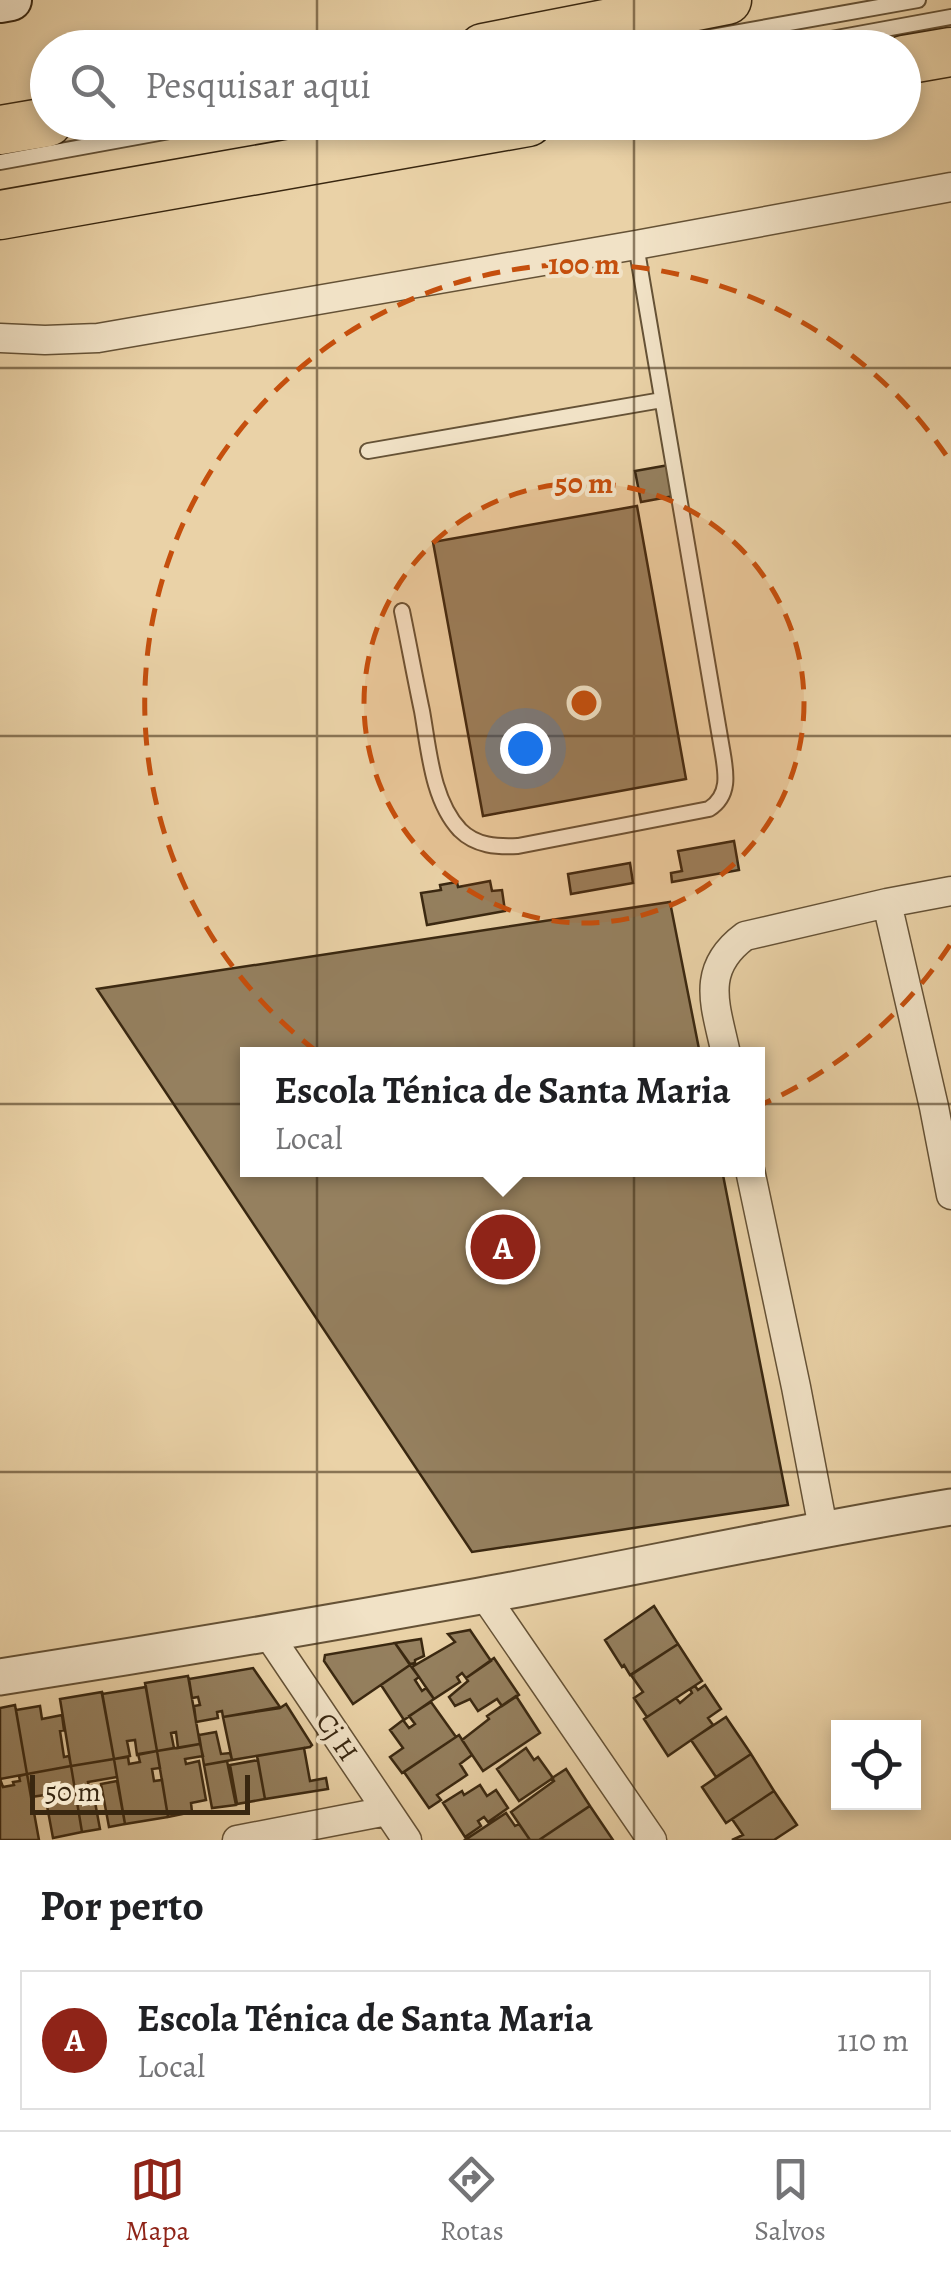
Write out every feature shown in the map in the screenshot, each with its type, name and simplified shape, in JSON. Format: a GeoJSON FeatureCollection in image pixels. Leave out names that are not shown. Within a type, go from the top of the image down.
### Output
{"type":"FeatureCollection","features":[{"type":"Feature","properties":{"kind":"highway"},"geometry":{"type":"LineString","coordinates":[[574,30],[727,0]]}},
{"type":"Feature","properties":{"kind":"highway"},"geometry":{"type":"LineString","coordinates":[[921,57],[951,52]]}},
{"type":"Feature","properties":{"kind":"highway"},"geometry":{"type":"LineString","coordinates":[[0,130],[30,125]]}},
{"type":"Feature","properties":{"kind":"highway"},"geometry":{"type":"LineString","coordinates":[[0,215],[426,140]]}},
{"type":"Feature","properties":{"kind":"main road"},"geometry":{"type":"LineString","coordinates":[[0,2],[11,0]]}},
{"type":"Feature","properties":{"kind":"street"},"geometry":{"type":"LineString","coordinates":[[0,338],[98,338],[636,244],[951,187],[951,166]]}},
{"type":"Feature","properties":{"kind":"street"},"geometry":{"type":"LineString","coordinates":[[724,1047],[716,1008],[717,967],[728,948],[744,936],[951,892]]}},
{"type":"Feature","properties":{"kind":"street"},"geometry":{"type":"LineString","coordinates":[[887,903],[942,1105],[951,1195]]}},
{"type":"Feature","properties":{"kind":"street"},"geometry":{"type":"LineString","coordinates":[[751,1177],[823,1528]]}},
{"type":"Feature","properties":{"kind":"street"},"geometry":{"type":"LineString","coordinates":[[0,1677],[268,1634],[951,1507]]}},
{"type":"Feature","properties":{"kind":"street"},"geometry":{"type":"LineString","coordinates":[[484,1595],[652,1840]]}},
{"type":"Feature","properties":{"kind":"street","name":"Cj H"},"geometry":{"type":"LineString","coordinates":[[268,1634],[407,1840]]}},
{"type":"Feature","properties":{"kind":"street"},"geometry":{"type":"LineString","coordinates":[[237,1840],[387,1811]]}},
{"type":"Feature","properties":{"kind":"lane"},"geometry":{"type":"LineString","coordinates":[[750,30],[918,0]]}},
{"type":"Feature","properties":{"kind":"lane"},"geometry":{"type":"LineString","coordinates":[[880,30],[951,17]]}},
{"type":"Feature","properties":{"kind":"lane"},"geometry":{"type":"LineString","coordinates":[[0,162],[120,140]]}},
{"type":"Feature","properties":{"kind":"lane"},"geometry":{"type":"LineString","coordinates":[[402,611],[436,783],[460,830],[476,842],[518,846],[709,809],[720,802],[725,788],[724,760],[636,244]]}},
{"type":"Feature","properties":{"kind":"lane"},"geometry":{"type":"LineString","coordinates":[[368,451],[662,400]]}},
{"type":"Feature","properties":{"kind":"building"},"geometry":{"type":"Polygon","coordinates":[[[669,465],[674,496],[641,502],[635,471],[669,465]]]}},
{"type":"Feature","properties":{"kind":"building"},"geometry":{"type":"Polygon","coordinates":[[[637,506],[686,779],[483,816],[433,542],[637,506]]]}},
{"type":"Feature","properties":{"kind":"building"},"geometry":{"type":"Polygon","coordinates":[[[734,841],[739,870],[672,882],[671,873],[682,871],[678,851],[734,841]]]}},
{"type":"Feature","properties":{"kind":"building"},"geometry":{"type":"Polygon","coordinates":[[[630,863],[633,883],[571,894],[568,874],[630,863]]]}},
{"type":"Feature","properties":{"kind":"building"},"geometry":{"type":"Polygon","coordinates":[[[490,881],[492,891],[502,890],[505,911],[427,925],[421,893],[457,882],[458,887],[490,881]]]}},
{"type":"Feature","properties":{"kind":"building"},"geometry":{"type":"Polygon","coordinates":[[[670,902],[699,1047],[240,1047],[240,1177],[723,1177],[788,1505],[472,1552],[97,989],[670,902]]]}},
{"type":"Feature","properties":{"kind":"building"},"geometry":{"type":"Polygon","coordinates":[[[654,1606],[678,1644],[630,1675],[605,1640],[654,1606]]]}},
{"type":"Feature","properties":{"kind":"building"},"geometry":{"type":"Polygon","coordinates":[[[470,1630],[491,1661],[466,1678],[462,1673],[457,1677],[460,1682],[434,1699],[412,1667],[455,1642],[448,1634],[470,1630]]]}},
{"type":"Feature","properties":{"kind":"building"},"geometry":{"type":"Polygon","coordinates":[[[421,1639],[424,1656],[410,1664],[395,1643],[421,1639]]]}},
{"type":"Feature","properties":{"kind":"building"},"geometry":{"type":"Polygon","coordinates":[[[395,1643],[410,1665],[353,1704],[324,1661],[325,1655],[395,1643]]]}},
{"type":"Feature","properties":{"kind":"building"},"geometry":{"type":"Polygon","coordinates":[[[678,1644],[702,1681],[647,1717],[634,1698],[643,1692],[631,1675],[678,1644]]]}},
{"type":"Feature","properties":{"kind":"building"},"geometry":{"type":"Polygon","coordinates":[[[494,1658],[519,1695],[502,1706],[497,1699],[478,1711],[470,1699],[455,1706],[449,1697],[468,1681],[466,1678],[494,1658]]]}},
{"type":"Feature","properties":{"kind":"building"},"geometry":{"type":"Polygon","coordinates":[[[410,1665],[419,1677],[415,1680],[422,1691],[426,1688],[434,1699],[404,1720],[381,1685],[410,1665]]]}},
{"type":"Feature","properties":{"kind":"building"},"geometry":{"type":"Polygon","coordinates":[[[253,1668],[280,1707],[223,1717],[222,1711],[217,1712],[218,1718],[196,1722],[194,1706],[200,1705],[198,1697],[192,1698],[189,1679],[253,1668]]]}},
{"type":"Feature","properties":{"kind":"building"},"geometry":{"type":"Polygon","coordinates":[[[188,1676],[200,1744],[178,1748],[176,1732],[171,1733],[174,1748],[157,1751],[145,1683],[188,1676]]]}},
{"type":"Feature","properties":{"kind":"building"},"geometry":{"type":"Polygon","coordinates":[[[705,1685],[721,1709],[708,1718],[713,1725],[668,1756],[644,1719],[676,1698],[680,1703],[695,1686],[698,1690],[705,1685]]]}},
{"type":"Feature","properties":{"kind":"building"},"geometry":{"type":"Polygon","coordinates":[[[146,1687],[157,1751],[137,1755],[135,1740],[127,1741],[130,1756],[114,1759],[102,1694],[146,1687]]]}},
{"type":"Feature","properties":{"kind":"building"},"geometry":{"type":"Polygon","coordinates":[[[102,1692],[114,1759],[71,1766],[60,1699],[102,1692]]]}},
{"type":"Feature","properties":{"kind":"building"},"geometry":{"type":"Polygon","coordinates":[[[516,1696],[540,1733],[483,1771],[462,1740],[516,1696]]]}},
{"type":"Feature","properties":{"kind":"building"},"geometry":{"type":"Polygon","coordinates":[[[431,1702],[456,1737],[402,1773],[390,1757],[403,1748],[390,1730],[403,1720],[409,1728],[415,1724],[409,1716],[431,1702]]]}},
{"type":"Feature","properties":{"kind":"building"},"geometry":{"type":"Polygon","coordinates":[[[286,1704],[312,1745],[232,1760],[223,1717],[286,1704]]]}},
{"type":"Feature","properties":{"kind":"building"},"geometry":{"type":"Polygon","coordinates":[[[15,1705],[27,1774],[0,1779],[0,1708],[15,1705]]]}},
{"type":"Feature","properties":{"kind":"building"},"geometry":{"type":"Polygon","coordinates":[[[40,1706],[42,1719],[62,1715],[64,1757],[69,1756],[71,1766],[27,1774],[16,1710],[40,1706]]]}},
{"type":"Feature","properties":{"kind":"building"},"geometry":{"type":"Polygon","coordinates":[[[726,1717],[751,1754],[716,1777],[691,1740],[726,1717]]]}},
{"type":"Feature","properties":{"kind":"building"},"geometry":{"type":"Polygon","coordinates":[[[216,1732],[221,1754],[230,1753],[232,1760],[204,1765],[199,1735],[216,1732]]]}},
{"type":"Feature","properties":{"kind":"building"},"geometry":{"type":"Polygon","coordinates":[[[459,1735],[472,1755],[460,1764],[467,1775],[437,1795],[441,1800],[429,1808],[404,1772],[459,1735]]]}},
{"type":"Feature","properties":{"kind":"building"},"geometry":{"type":"Polygon","coordinates":[[[200,1744],[203,1756],[185,1759],[186,1764],[199,1761],[206,1800],[191,1803],[192,1812],[168,1817],[157,1751],[200,1744]]]}},
{"type":"Feature","properties":{"kind":"building"},"geometry":{"type":"Polygon","coordinates":[[[304,1748],[310,1781],[326,1778],[328,1789],[265,1799],[257,1756],[304,1748]]]}},
{"type":"Feature","properties":{"kind":"building"},"geometry":{"type":"Polygon","coordinates":[[[526,1748],[553,1778],[519,1801],[497,1769],[526,1748]]]}},
{"type":"Feature","properties":{"kind":"building"},"geometry":{"type":"Polygon","coordinates":[[[157,1751],[160,1768],[152,1769],[154,1781],[162,1780],[168,1817],[125,1824],[114,1759],[128,1757],[129,1764],[140,1762],[138,1754],[157,1751]]]}},
{"type":"Feature","properties":{"kind":"building"},"geometry":{"type":"Polygon","coordinates":[[[751,1754],[774,1791],[726,1823],[702,1787],[751,1754]]]}},
{"type":"Feature","properties":{"kind":"building"},"geometry":{"type":"Polygon","coordinates":[[[114,1759],[117,1777],[88,1782],[100,1829],[82,1832],[71,1766],[114,1759]]]}},
{"type":"Feature","properties":{"kind":"building"},"geometry":{"type":"Polygon","coordinates":[[[258,1760],[265,1799],[237,1804],[230,1765],[258,1760]]]}},
{"type":"Feature","properties":{"kind":"building"},"geometry":{"type":"Polygon","coordinates":[[[227,1761],[236,1805],[212,1808],[204,1765],[227,1761]]]}},
{"type":"Feature","properties":{"kind":"building"},"geometry":{"type":"Polygon","coordinates":[[[71,1766],[82,1832],[53,1838],[45,1795],[31,1797],[27,1774],[71,1766]]]}},
{"type":"Feature","properties":{"kind":"building"},"geometry":{"type":"Polygon","coordinates":[[[566,1769],[590,1806],[539,1840],[530,1840],[511,1812],[566,1769]]]}},
{"type":"Feature","properties":{"kind":"building"},"geometry":{"type":"Polygon","coordinates":[[[27,1774],[39,1840],[0,1840],[0,1779],[3,1787],[14,1785],[13,1782],[20,1781],[19,1776],[27,1774]]]}},
{"type":"Feature","properties":{"kind":"building"},"geometry":{"type":"Polygon","coordinates":[[[117,1781],[125,1824],[109,1827],[101,1784],[117,1781]]]}},
{"type":"Feature","properties":{"kind":"building"},"geometry":{"type":"Polygon","coordinates":[[[480,1785],[487,1796],[496,1790],[508,1808],[488,1822],[484,1817],[478,1821],[481,1826],[465,1837],[443,1803],[480,1785]]]}},
{"type":"Feature","properties":{"kind":"building"},"geometry":{"type":"Polygon","coordinates":[[[774,1791],[797,1825],[774,1840],[732,1840],[743,1835],[732,1819],[774,1791]]]}},
{"type":"Feature","properties":{"kind":"building"},"geometry":{"type":"Polygon","coordinates":[[[588,1807],[613,1840],[539,1840],[588,1807]]]}},
{"type":"Feature","properties":{"kind":"building"},"geometry":{"type":"Polygon","coordinates":[[[506,1813],[530,1840],[465,1840],[506,1813]]]}},
{"type":"Feature","properties":{"kind":"place","name":"Escola Ténica de Santa Maria"},"geometry":{"type":"Point","coordinates":[503,1247]}}]}
